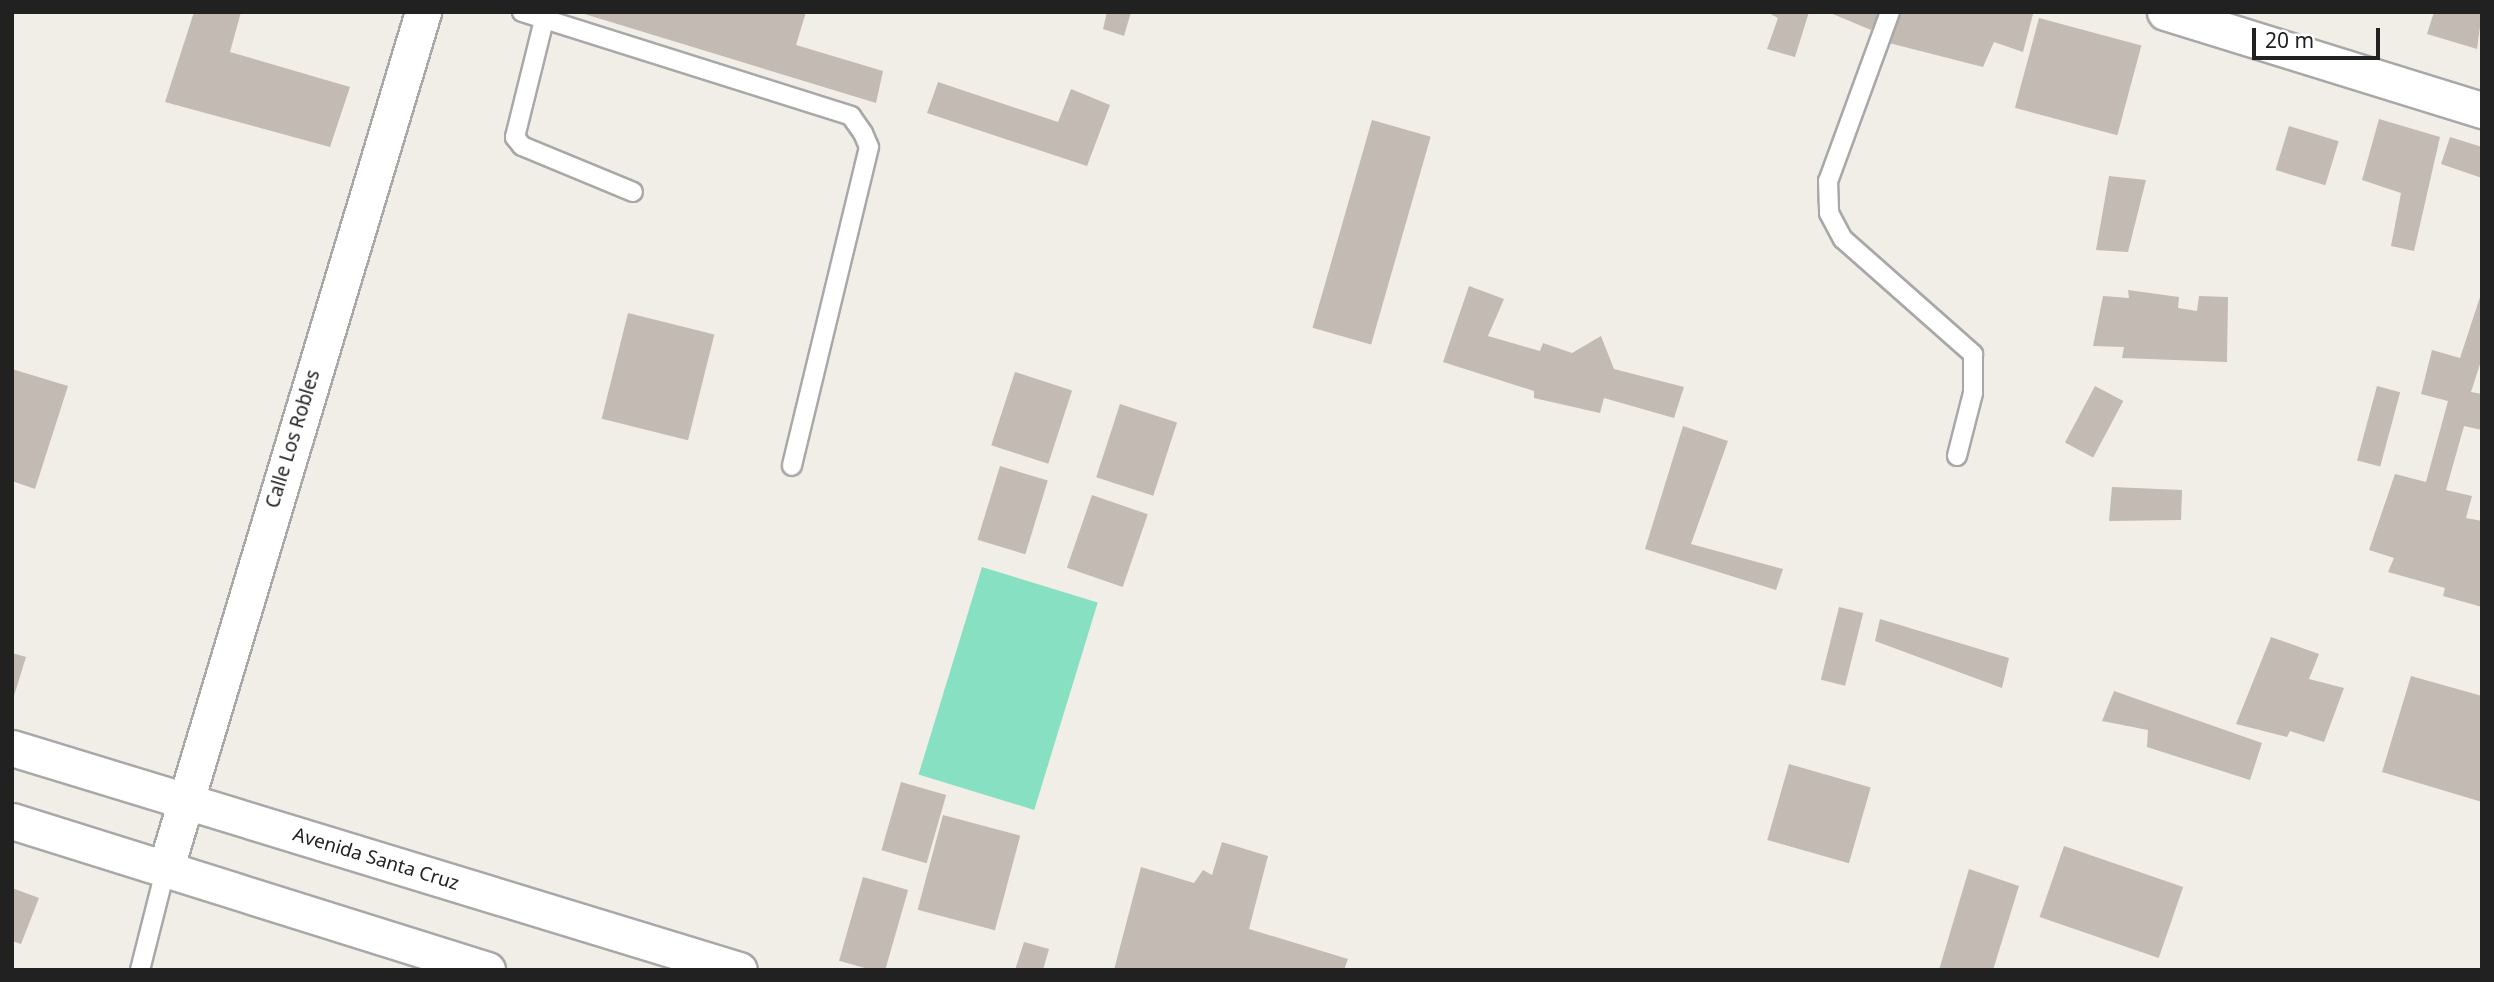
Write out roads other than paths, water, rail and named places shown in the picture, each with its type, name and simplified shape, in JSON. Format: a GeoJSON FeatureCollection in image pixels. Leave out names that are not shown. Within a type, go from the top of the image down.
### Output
{"type":"FeatureCollection","features":[{"type":"Feature","properties":{"kind":"street","name":"Calle Los Robles"},"geometry":{"type":"LineString","coordinates":[[166,867],[183,800],[423,12]]}},
{"type":"Feature","properties":{"kind":"street"},"geometry":{"type":"LineString","coordinates":[[2165,12],[2482,110]]}},
{"type":"Feature","properties":{"kind":"street","name":"Avenida Santa Cruz"},"geometry":{"type":"LineString","coordinates":[[12,748],[738,970]]}},
{"type":"Feature","properties":{"kind":"street"},"geometry":{"type":"LineString","coordinates":[[12,821],[166,867],[487,970]]}},
{"type":"Feature","properties":{"kind":"lane"},"geometry":{"type":"LineString","coordinates":[[522,12],[851,116],[863,133],[869,147],[792,466]]}},
{"type":"Feature","properties":{"kind":"lane"},"geometry":{"type":"LineString","coordinates":[[1890,12],[1828,181],[1829,213],[1843,239],[1973,354],[1973,393],[1956,456]]}},
{"type":"Feature","properties":{"kind":"lane"},"geometry":{"type":"LineString","coordinates":[[544,20],[515,137],[522,146],[633,192]]}},
{"type":"Feature","properties":{"kind":"lane"},"geometry":{"type":"LineString","coordinates":[[140,970],[166,867]]}}]}
